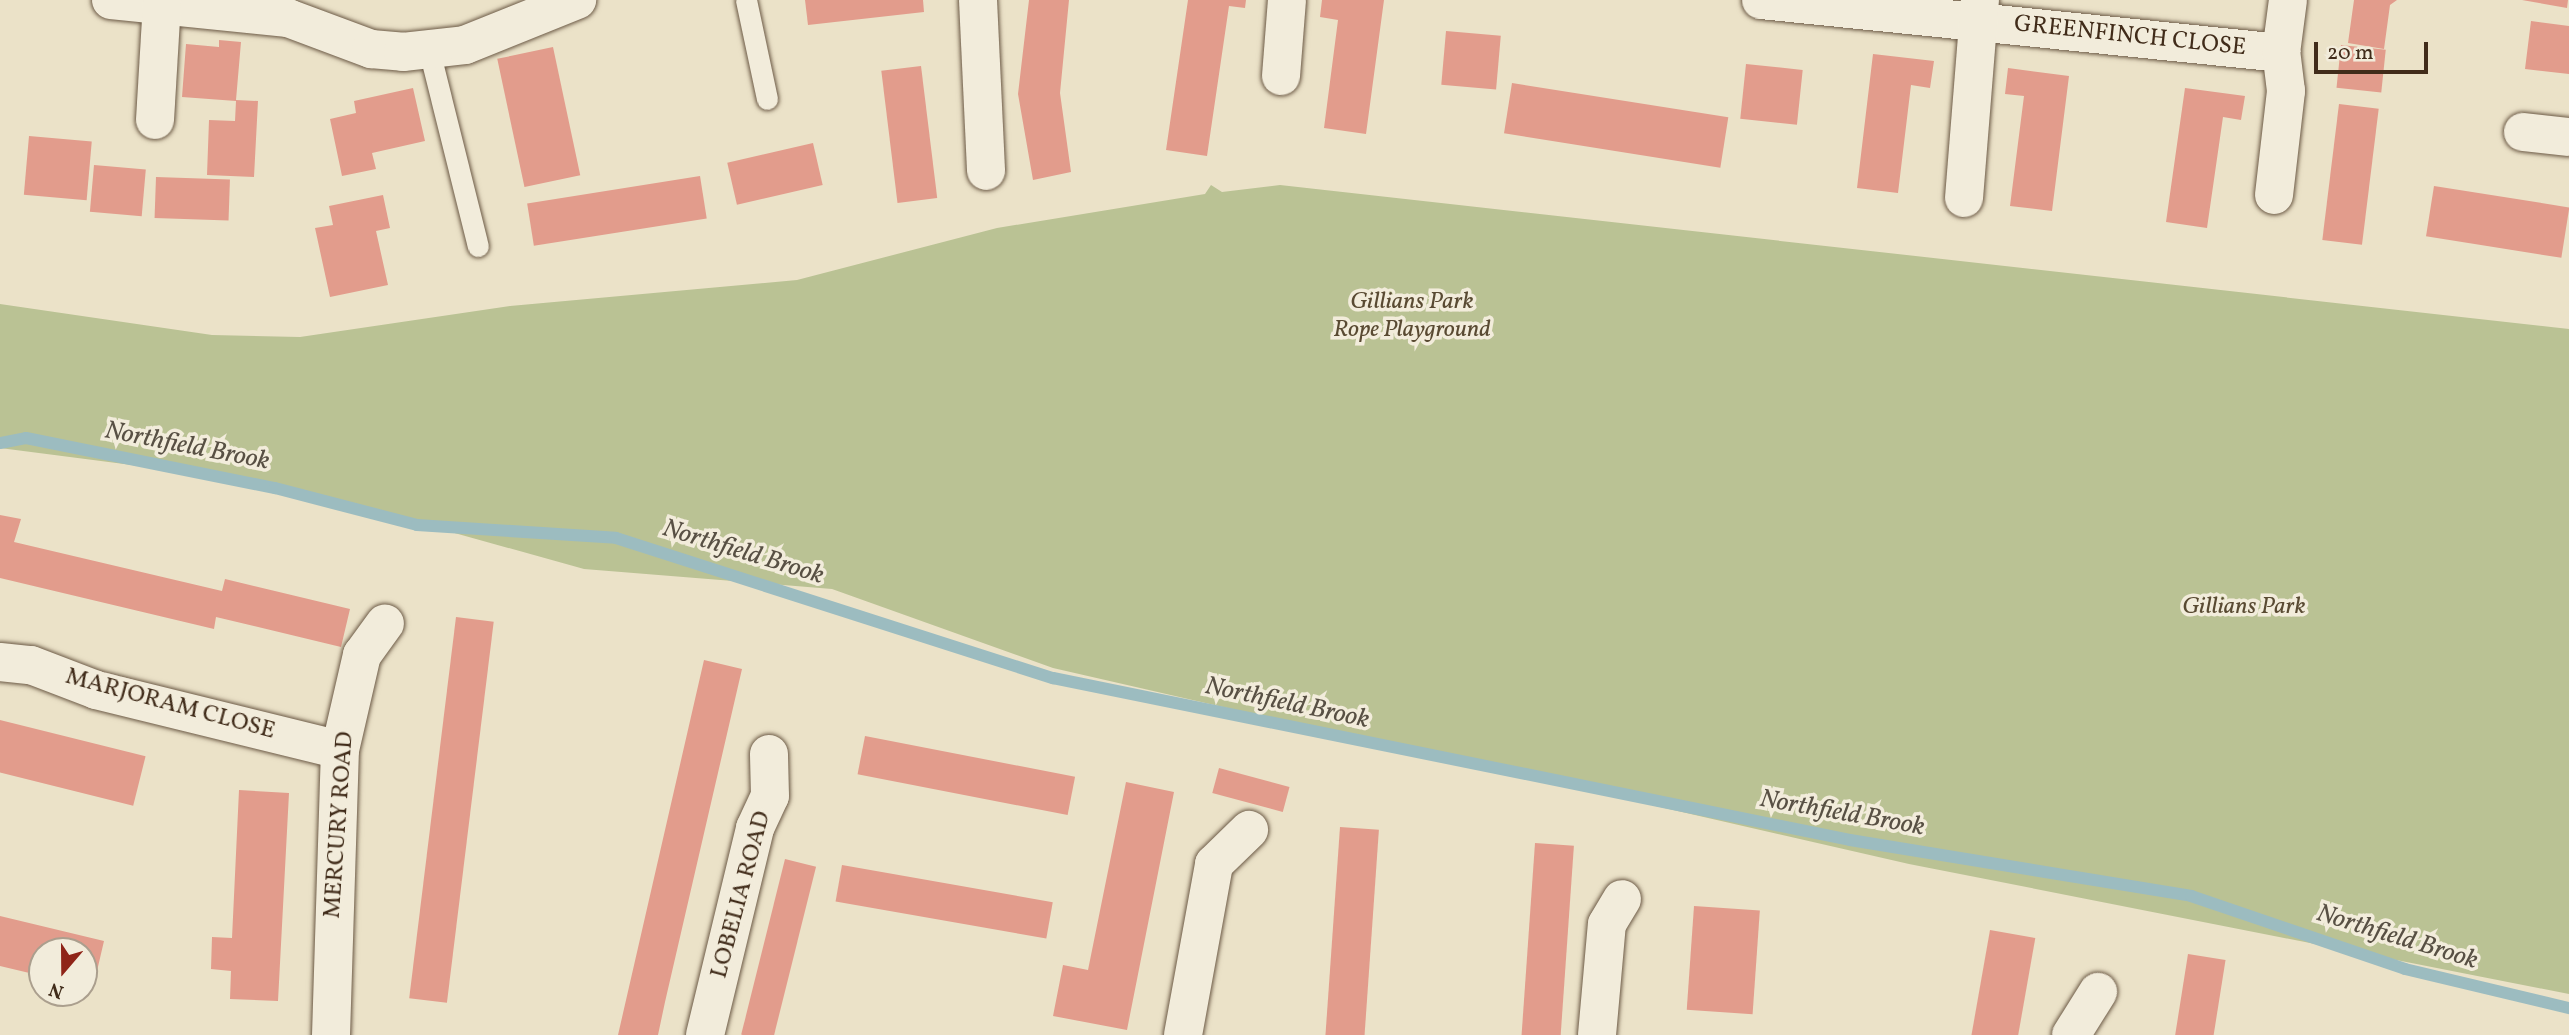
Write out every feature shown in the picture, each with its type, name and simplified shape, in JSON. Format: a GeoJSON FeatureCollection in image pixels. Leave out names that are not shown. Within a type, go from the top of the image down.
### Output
{"type":"FeatureCollection","features":[{"type":"Feature","properties":{"kind":"street"},"geometry":{"type":"LineString","coordinates":[[111,0],[162,3],[288,18],[325,35],[370,49],[429,50],[465,45],[577,0]]}},
{"type":"Feature","properties":{"kind":"street"},"geometry":{"type":"LineString","coordinates":[[978,0],[986,171]]}},
{"type":"Feature","properties":{"kind":"street"},"geometry":{"type":"LineString","coordinates":[[1281,76],[1287,0]]}},
{"type":"Feature","properties":{"kind":"street","name":"GREENFINCH CLOSE"},"geometry":{"type":"LineString","coordinates":[[1762,0],[1979,10],[2281,54]]}},
{"type":"Feature","properties":{"kind":"street","name":"GREENFINCH CLOSE"},"geometry":{"type":"LineString","coordinates":[[2274,195],[2286,91],[2281,54],[2288,0]]}},
{"type":"Feature","properties":{"kind":"street"},"geometry":{"type":"LineString","coordinates":[[155,120],[162,3]]}},
{"type":"Feature","properties":{"kind":"street"},"geometry":{"type":"LineString","coordinates":[[1964,198],[1979,10]]}},
{"type":"Feature","properties":{"kind":"street"},"geometry":{"type":"LineString","coordinates":[[2523,132],[2569,137]]}},
{"type":"Feature","properties":{"kind":"street","name":"MERCURY ROAD"},"geometry":{"type":"LineString","coordinates":[[331,1035],[341,750],[362,655],[385,623]]}},
{"type":"Feature","properties":{"kind":"street","name":"MARJORAM CLOSE"},"geometry":{"type":"LineString","coordinates":[[0,662],[32,665],[96,690],[341,750]]}},
{"type":"Feature","properties":{"kind":"street","name":"LOBELIA ROAD"},"geometry":{"type":"LineString","coordinates":[[705,1035],[755,828],[770,796],[769,754]]}},
{"type":"Feature","properties":{"kind":"street"},"geometry":{"type":"LineString","coordinates":[[1184,1035],[1214,864],[1249,830]]}},
{"type":"Feature","properties":{"kind":"street"},"geometry":{"type":"LineString","coordinates":[[1597,1035],[1607,924],[1622,899]]}},
{"type":"Feature","properties":{"kind":"street"},"geometry":{"type":"LineString","coordinates":[[2071,1035],[2098,992]]}},
{"type":"Feature","properties":{"kind":"lane"},"geometry":{"type":"LineString","coordinates":[[746,0],[767,99]]}},
{"type":"Feature","properties":{"kind":"lane"},"geometry":{"type":"LineString","coordinates":[[429,50],[478,246]]}},
{"type":"Feature","properties":{"kind":"green space","name":"Gillians Park"},"geometry":{"type":"Polygon","coordinates":[[[1211,185],[1222,192],[1280,185],[2569,329],[2569,994],[1909,864],[1053,668],[832,589],[584,569],[279,484],[0,448],[0,304],[212,335],[300,337],[510,306],[797,280],[997,228],[1205,194],[1211,185]]]}},
{"type":"Feature","properties":{"kind":"building"},"geometry":{"type":"Polygon","coordinates":[[[805,0],[923,0],[924,12],[808,25],[805,0]]]}},
{"type":"Feature","properties":{"kind":"building"},"geometry":{"type":"Polygon","coordinates":[[[1029,0],[1069,0],[1060,93],[1071,172],[1033,180],[1018,94],[1029,0]]]}},
{"type":"Feature","properties":{"kind":"building"},"geometry":{"type":"Polygon","coordinates":[[[1188,0],[1246,0],[1245,8],[1229,6],[1207,156],[1166,150],[1188,0]]]}},
{"type":"Feature","properties":{"kind":"building"},"geometry":{"type":"Polygon","coordinates":[[[1322,0],[1384,0],[1366,134],[1324,128],[1338,20],[1320,17],[1322,0]]]}},
{"type":"Feature","properties":{"kind":"building"},"geometry":{"type":"Polygon","coordinates":[[[2354,0],[2397,0],[2390,5],[2384,49],[2348,43],[2354,0]]]}},
{"type":"Feature","properties":{"kind":"building"},"geometry":{"type":"Polygon","coordinates":[[[2522,0],[2568,0],[2567,8],[2522,0]]]}},
{"type":"Feature","properties":{"kind":"building"},"geometry":{"type":"Polygon","coordinates":[[[2531,21],[2569,26],[2569,74],[2525,69],[2531,21]]]}},
{"type":"Feature","properties":{"kind":"building"},"geometry":{"type":"Polygon","coordinates":[[[1446,31],[1501,36],[1496,90],[1441,85],[1446,31]]]}},
{"type":"Feature","properties":{"kind":"building"},"geometry":{"type":"Polygon","coordinates":[[[219,40],[241,42],[236,100],[258,101],[254,177],[207,175],[209,120],[235,121],[236,101],[182,97],[186,44],[219,47],[219,40]]]}},
{"type":"Feature","properties":{"kind":"building"},"geometry":{"type":"Polygon","coordinates":[[[2341,45],[2386,50],[2381,92],[2337,88],[2341,45]]]}},
{"type":"Feature","properties":{"kind":"building"},"geometry":{"type":"Polygon","coordinates":[[[553,47],[580,175],[524,187],[497,59],[553,47]]]}},
{"type":"Feature","properties":{"kind":"building"},"geometry":{"type":"Polygon","coordinates":[[[1873,54],[1934,61],[1930,88],[1911,85],[1898,193],[1857,188],[1873,54]]]}},
{"type":"Feature","properties":{"kind":"building"},"geometry":{"type":"Polygon","coordinates":[[[1746,64],[1803,70],[1797,125],[1740,119],[1746,64]]]}},
{"type":"Feature","properties":{"kind":"building"},"geometry":{"type":"Polygon","coordinates":[[[921,66],[937,198],[898,203],[881,71],[921,66]]]}},
{"type":"Feature","properties":{"kind":"building"},"geometry":{"type":"Polygon","coordinates":[[[2008,68],[2069,76],[2052,211],[2010,206],[2024,96],[2005,94],[2008,68]]]}},
{"type":"Feature","properties":{"kind":"building"},"geometry":{"type":"Polygon","coordinates":[[[1512,83],[1728,117],[1720,168],[1504,133],[1512,83]]]}},
{"type":"Feature","properties":{"kind":"building"},"geometry":{"type":"Polygon","coordinates":[[[413,88],[425,141],[372,153],[376,169],[342,176],[330,119],[356,113],[354,101],[413,88]]]}},
{"type":"Feature","properties":{"kind":"building"},"geometry":{"type":"Polygon","coordinates":[[[2185,88],[2245,96],[2241,120],[2223,117],[2207,228],[2166,222],[2185,88]]]}},
{"type":"Feature","properties":{"kind":"building"},"geometry":{"type":"Polygon","coordinates":[[[2339,104],[2379,109],[2362,245],[2322,240],[2339,104]]]}},
{"type":"Feature","properties":{"kind":"building"},"geometry":{"type":"Polygon","coordinates":[[[29,136],[92,141],[87,200],[24,195],[29,136]]]}},
{"type":"Feature","properties":{"kind":"building"},"geometry":{"type":"Polygon","coordinates":[[[813,143],[823,185],[737,205],[727,163],[813,143]]]}},
{"type":"Feature","properties":{"kind":"building"},"geometry":{"type":"Polygon","coordinates":[[[94,165],[146,170],[142,216],[90,212],[94,165]]]}},
{"type":"Feature","properties":{"kind":"building"},"geometry":{"type":"Polygon","coordinates":[[[700,176],[707,218],[534,246],[527,203],[700,176]]]}},
{"type":"Feature","properties":{"kind":"building"},"geometry":{"type":"Polygon","coordinates":[[[156,177],[230,180],[229,221],[155,218],[156,177]]]}},
{"type":"Feature","properties":{"kind":"building"},"geometry":{"type":"Polygon","coordinates":[[[2434,186],[2569,207],[2561,258],[2426,236],[2434,186]]]}},
{"type":"Feature","properties":{"kind":"building"},"geometry":{"type":"Polygon","coordinates":[[[383,195],[390,228],[376,231],[388,285],[330,297],[315,228],[333,225],[329,206],[383,195]]]}},
{"type":"Feature","properties":{"kind":"building"},"geometry":{"type":"Polygon","coordinates":[[[0,515],[21,519],[14,542],[222,591],[225,579],[350,609],[341,647],[216,617],[214,629],[0,578],[0,515]]]}},
{"type":"Feature","properties":{"kind":"building"},"geometry":{"type":"Polygon","coordinates":[[[456,617],[494,622],[447,1003],[409,998],[456,617]]]}},
{"type":"Feature","properties":{"kind":"building"},"geometry":{"type":"Polygon","coordinates":[[[704,660],[742,669],[658,1035],[618,1035],[704,660]]]}},
{"type":"Feature","properties":{"kind":"building"},"geometry":{"type":"Polygon","coordinates":[[[0,720],[146,756],[133,806],[0,773],[0,720]]]}},
{"type":"Feature","properties":{"kind":"building"},"geometry":{"type":"Polygon","coordinates":[[[865,736],[1075,777],[1068,815],[858,774],[865,736]]]}},
{"type":"Feature","properties":{"kind":"building"},"geometry":{"type":"Polygon","coordinates":[[[1219,768],[1290,787],[1283,812],[1212,793],[1219,768]]]}},
{"type":"Feature","properties":{"kind":"building"},"geometry":{"type":"Polygon","coordinates":[[[1126,782],[1174,792],[1127,1030],[1053,1016],[1063,965],[1088,970],[1126,782]]]}},
{"type":"Feature","properties":{"kind":"building"},"geometry":{"type":"Polygon","coordinates":[[[239,790],[289,793],[278,1001],[230,999],[231,971],[211,969],[212,937],[232,938],[239,790]]]}},
{"type":"Feature","properties":{"kind":"building"},"geometry":{"type":"Polygon","coordinates":[[[1340,827],[1379,830],[1365,1035],[1325,1035],[1340,827]]]}},
{"type":"Feature","properties":{"kind":"building"},"geometry":{"type":"Polygon","coordinates":[[[1535,843],[1574,846],[1561,1035],[1522,1035],[1535,843]]]}},
{"type":"Feature","properties":{"kind":"building"},"geometry":{"type":"Polygon","coordinates":[[[785,859],[816,867],[774,1035],[741,1035],[785,859]]]}},
{"type":"Feature","properties":{"kind":"building"},"geometry":{"type":"Polygon","coordinates":[[[842,865],[1053,902],[1046,939],[836,901],[842,865]]]}},
{"type":"Feature","properties":{"kind":"building"},"geometry":{"type":"Polygon","coordinates":[[[1694,906],[1760,911],[1753,1014],[1687,1010],[1694,906]]]}},
{"type":"Feature","properties":{"kind":"building"},"geometry":{"type":"Polygon","coordinates":[[[0,916],[87,937],[28,937],[28,973],[0,966],[0,916]]]}},
{"type":"Feature","properties":{"kind":"building"},"geometry":{"type":"Polygon","coordinates":[[[1990,930],[2035,938],[2018,1035],[1971,1035],[1990,930]]]}},
{"type":"Feature","properties":{"kind":"building"},"geometry":{"type":"Polygon","coordinates":[[[98,940],[104,941],[98,967],[98,940]]]}},
{"type":"Feature","properties":{"kind":"building"},"geometry":{"type":"Polygon","coordinates":[[[2188,954],[2226,960],[2214,1035],[2175,1035],[2188,954]]]}},
{"type":"Feature","properties":{"kind":"waterway","name":"Northfield Brook"},"geometry":{"type":"LineString","coordinates":[[0,443],[26,438],[275,488],[417,525],[616,538],[1053,678],[1850,840],[2191,896],[2405,969],[2569,1008]]}},
{"type":"Feature","properties":{"kind":"park label","name":"Gillians Park Rope Playground"},"geometry":{"type":"Point","coordinates":[1412,317]}}]}
